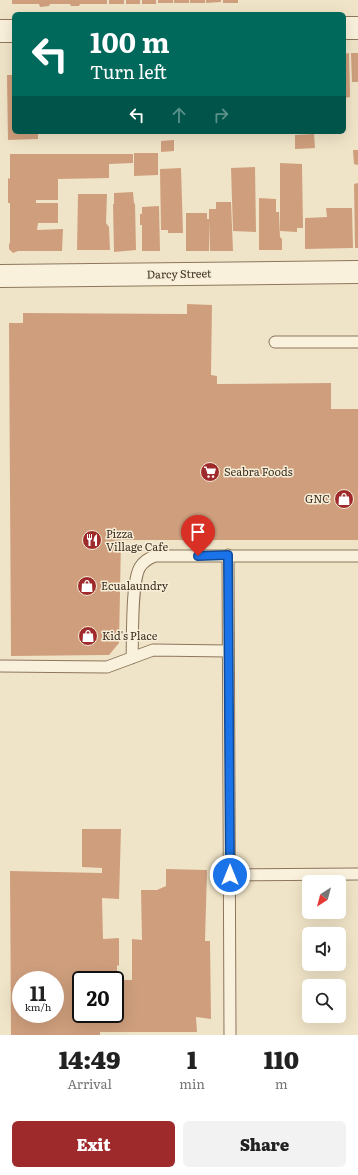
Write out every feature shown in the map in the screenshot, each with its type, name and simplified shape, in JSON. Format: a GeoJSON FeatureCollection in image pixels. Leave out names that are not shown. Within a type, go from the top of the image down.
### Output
{"type":"FeatureCollection","features":[{"type":"Feature","properties":{"kind":"street"},"geometry":{"type":"LineString","coordinates":[[346,28],[358,28]]}},
{"type":"Feature","properties":{"kind":"street"},"geometry":{"type":"LineString","coordinates":[[0,31],[12,31]]}},
{"type":"Feature","properties":{"kind":"street","name":"Darcy Street"},"geometry":{"type":"LineString","coordinates":[[0,276],[358,272]]}},
{"type":"Feature","properties":{"kind":"lane"},"geometry":{"type":"LineString","coordinates":[[275,342],[358,342]]}},
{"type":"Feature","properties":{"kind":"lane"},"geometry":{"type":"LineString","coordinates":[[228,555],[230,1035]]}},
{"type":"Feature","properties":{"kind":"lane"},"geometry":{"type":"LineString","coordinates":[[132,658],[135,581],[141,566],[147,559],[155,556],[358,556]]}},
{"type":"Feature","properties":{"kind":"lane"},"geometry":{"type":"LineString","coordinates":[[0,666],[107,667],[153,650],[228,651]]}},
{"type":"Feature","properties":{"kind":"lane"},"geometry":{"type":"LineString","coordinates":[[230,875],[358,874]]}},
{"type":"Feature","properties":{"kind":"building"},"geometry":{"type":"Polygon","coordinates":[[[12,0],[107,0],[107,4],[80,4],[79,6],[71,6],[70,4],[50,4],[49,6],[40,7],[39,4],[12,4],[12,0]]]}},
{"type":"Feature","properties":{"kind":"building"},"geometry":{"type":"Polygon","coordinates":[[[109,0],[124,0],[124,4],[109,4],[109,0]]]}},
{"type":"Feature","properties":{"kind":"building"},"geometry":{"type":"Polygon","coordinates":[[[126,0],[140,0],[140,4],[126,4],[126,0]]]}},
{"type":"Feature","properties":{"kind":"building"},"geometry":{"type":"Polygon","coordinates":[[[142,0],[156,0],[156,4],[142,4],[142,0]]]}},
{"type":"Feature","properties":{"kind":"building"},"geometry":{"type":"Polygon","coordinates":[[[158,0],[173,0],[173,3],[158,3],[158,0]]]}},
{"type":"Feature","properties":{"kind":"building"},"geometry":{"type":"Polygon","coordinates":[[[174,0],[189,0],[189,3],[174,3],[174,0]]]}},
{"type":"Feature","properties":{"kind":"building"},"geometry":{"type":"Polygon","coordinates":[[[190,0],[205,0],[205,3],[190,3],[190,0]]]}},
{"type":"Feature","properties":{"kind":"building"},"geometry":{"type":"Polygon","coordinates":[[[206,0],[221,0],[221,2],[206,3],[206,0]]]}},
{"type":"Feature","properties":{"kind":"building"},"geometry":{"type":"Polygon","coordinates":[[[223,0],[238,0],[238,3],[223,3],[223,0]]]}},
{"type":"Feature","properties":{"kind":"building"},"geometry":{"type":"Polygon","coordinates":[[[349,53],[350,97],[346,98],[346,54],[349,53]]]}},
{"type":"Feature","properties":{"kind":"building"},"geometry":{"type":"Polygon","coordinates":[[[351,53],[358,53],[358,82],[352,82],[351,53]]]}},
{"type":"Feature","properties":{"kind":"building"},"geometry":{"type":"Polygon","coordinates":[[[7,75],[12,75],[12,134],[38,134],[38,139],[8,140],[7,75]]]}},
{"type":"Feature","properties":{"kind":"building"},"geometry":{"type":"Polygon","coordinates":[[[314,134],[315,148],[295,149],[295,135],[314,134]]]}},
{"type":"Feature","properties":{"kind":"building"},"geometry":{"type":"Polygon","coordinates":[[[174,140],[174,151],[161,152],[161,141],[174,140]]]}},
{"type":"Feature","properties":{"kind":"building"},"geometry":{"type":"Polygon","coordinates":[[[353,150],[358,150],[358,165],[354,164],[353,150]]]}},
{"type":"Feature","properties":{"kind":"building"},"geometry":{"type":"Polygon","coordinates":[[[134,153],[158,153],[158,175],[134,176],[134,153]]]}},
{"type":"Feature","properties":{"kind":"building"},"geometry":{"type":"Polygon","coordinates":[[[10,154],[133,154],[133,163],[109,164],[109,178],[58,179],[58,200],[36,200],[36,203],[58,203],[58,223],[38,223],[37,230],[63,229],[62,251],[18,251],[13,253],[9,249],[10,203],[8,203],[8,178],[10,179],[10,154]]]}},
{"type":"Feature","properties":{"kind":"building"},"geometry":{"type":"Polygon","coordinates":[[[280,163],[302,164],[303,228],[297,228],[297,232],[280,231],[280,163]]]}},
{"type":"Feature","properties":{"kind":"building"},"geometry":{"type":"Polygon","coordinates":[[[255,167],[256,232],[233,231],[231,168],[255,167]]]}},
{"type":"Feature","properties":{"kind":"building"},"geometry":{"type":"Polygon","coordinates":[[[181,168],[183,233],[168,233],[168,230],[161,230],[160,169],[181,168]]]}},
{"type":"Feature","properties":{"kind":"building"},"geometry":{"type":"Polygon","coordinates":[[[358,183],[358,248],[355,248],[354,184],[358,183]]]}},
{"type":"Feature","properties":{"kind":"building"},"geometry":{"type":"Polygon","coordinates":[[[133,192],[134,204],[135,203],[136,250],[114,252],[114,193],[133,192]]]}},
{"type":"Feature","properties":{"kind":"building"},"geometry":{"type":"Polygon","coordinates":[[[78,194],[107,194],[106,223],[109,227],[110,250],[77,250],[78,194]]]}},
{"type":"Feature","properties":{"kind":"building"},"geometry":{"type":"Polygon","coordinates":[[[259,198],[276,199],[276,212],[279,212],[282,250],[259,250],[259,198]]]}},
{"type":"Feature","properties":{"kind":"building"},"geometry":{"type":"Polygon","coordinates":[[[216,202],[231,202],[233,251],[210,251],[209,221],[209,251],[186,251],[186,213],[207,213],[207,219],[209,219],[209,209],[216,209],[216,202]]]}},
{"type":"Feature","properties":{"kind":"building"},"geometry":{"type":"Polygon","coordinates":[[[159,206],[160,251],[142,251],[142,225],[140,225],[140,214],[142,214],[142,207],[159,206]]]}},
{"type":"Feature","properties":{"kind":"building"},"geometry":{"type":"Polygon","coordinates":[[[326,208],[352,208],[353,248],[305,249],[305,218],[327,217],[326,208]]]}},
{"type":"Feature","properties":{"kind":"building"},"geometry":{"type":"Polygon","coordinates":[[[187,304],[212,305],[211,375],[217,376],[217,384],[331,383],[331,409],[358,409],[358,540],[121,540],[119,643],[109,655],[11,656],[9,323],[23,323],[23,313],[187,314],[187,304]]]}},
{"type":"Feature","properties":{"kind":"building"},"geometry":{"type":"Polygon","coordinates":[[[82,829],[121,829],[119,899],[102,898],[103,939],[119,938],[119,966],[117,965],[117,971],[72,971],[72,1023],[124,1023],[124,980],[132,980],[132,939],[142,940],[141,890],[157,890],[166,886],[166,869],[207,870],[205,941],[210,941],[211,1019],[196,1017],[197,1032],[100,1032],[100,1035],[11,1035],[10,871],[102,873],[102,868],[82,867],[82,829]]]}},
{"type":"Feature","properties":{"kind":"place","name":"Seabra Foods"},"geometry":{"type":"Point","coordinates":[210,472]}},
{"type":"Feature","properties":{"kind":"place","name":"GNC"},"geometry":{"type":"Point","coordinates":[344,499]}},
{"type":"Feature","properties":{"kind":"place","name":"Pizza Village Cafe"},"geometry":{"type":"Point","coordinates":[92,540]}},
{"type":"Feature","properties":{"kind":"place","name":"Ecualaundry"},"geometry":{"type":"Point","coordinates":[87,586]}},
{"type":"Feature","properties":{"kind":"place","name":"Kid's Place"},"geometry":{"type":"Point","coordinates":[88,636]}},
{"type":"Feature","properties":{"kind":"route"},"geometry":{"type":"LineString","coordinates":[[198,556],[228,555],[230,875]]}}]}
